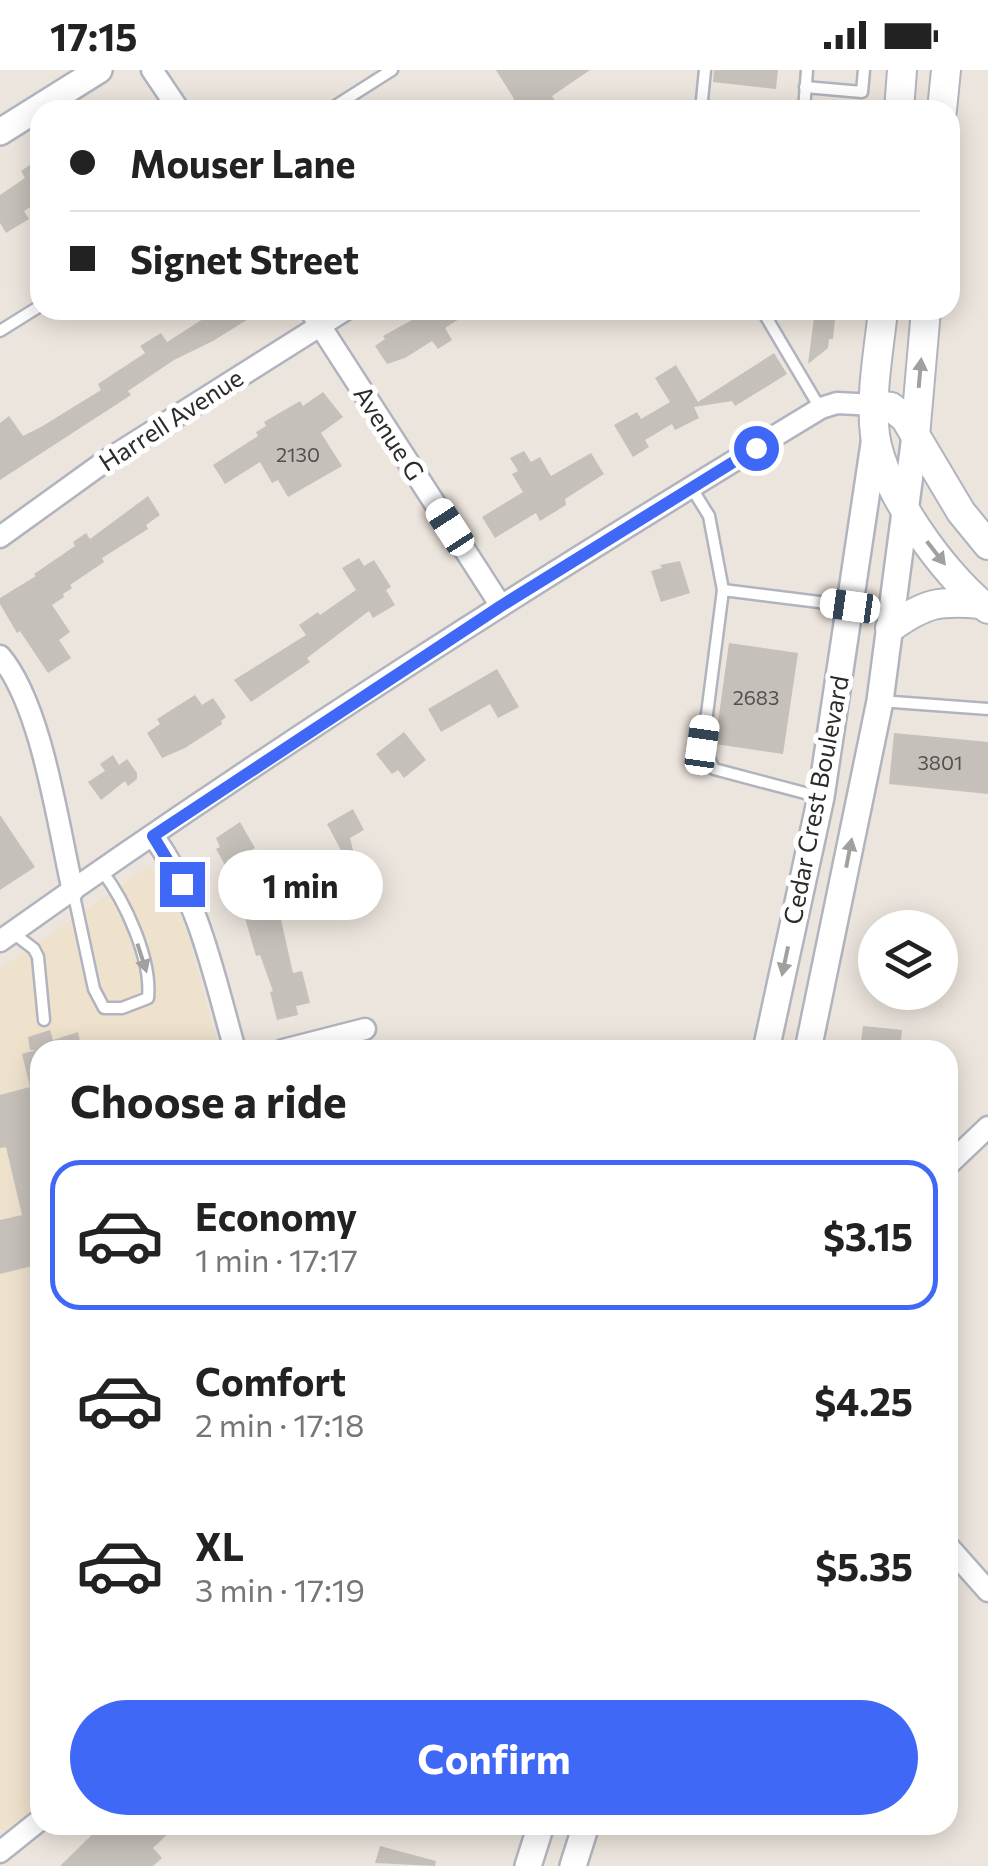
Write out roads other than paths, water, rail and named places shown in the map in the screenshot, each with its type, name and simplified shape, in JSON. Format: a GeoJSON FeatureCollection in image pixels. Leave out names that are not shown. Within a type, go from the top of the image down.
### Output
{"type":"FeatureCollection","features":[{"type":"Feature","properties":{"kind":"main road"},"geometry":{"type":"LineString","coordinates":[[900,100],[902,70]]}},
{"type":"Feature","properties":{"kind":"main road"},"geometry":{"type":"LineString","coordinates":[[943,100],[946,70]]}},
{"type":"Feature","properties":{"kind":"main road","name":"Cedar Crest Boulevard"},"geometry":{"type":"LineString","coordinates":[[875,436],[881,320]]}},
{"type":"Feature","properties":{"kind":"main road","name":"Cedar Crest Boulevard"},"geometry":{"type":"LineString","coordinates":[[915,436],[925,320]]}},
{"type":"Feature","properties":{"kind":"main road"},"geometry":{"type":"LineString","coordinates":[[875,404],[891,407],[905,418],[961,512],[988,545]]}},
{"type":"Feature","properties":{"kind":"main road"},"geometry":{"type":"LineString","coordinates":[[875,436],[893,488],[906,510],[947,568],[985,607]]}},
{"type":"Feature","properties":{"kind":"main road"},"geometry":{"type":"LineString","coordinates":[[890,628],[918,608],[947,600],[985,607]]}},
{"type":"Feature","properties":{"kind":"street"},"geometry":{"type":"LineString","coordinates":[[51,100],[99,70]]}},
{"type":"Feature","properties":{"kind":"street"},"geometry":{"type":"LineString","coordinates":[[152,70],[172,100]]}},
{"type":"Feature","properties":{"kind":"street"},"geometry":{"type":"LineString","coordinates":[[0,132],[30,113]]}},
{"type":"Feature","properties":{"kind":"street","name":"Harrell Avenue"},"geometry":{"type":"LineString","coordinates":[[0,537],[312,320]]}},
{"type":"Feature","properties":{"kind":"street","name":"Avenue G"},"geometry":{"type":"LineString","coordinates":[[316,320],[501,606]]}},
{"type":"Feature","properties":{"kind":"street"},"geometry":{"type":"LineString","coordinates":[[6,937],[501,606],[691,487],[820,408],[837,403],[875,404]]}},
{"type":"Feature","properties":{"kind":"street","name":"Cedar Crest Boulevard"},"geometry":{"type":"LineString","coordinates":[[768,1040],[821,797],[875,436]]}},
{"type":"Feature","properties":{"kind":"street","name":"Cedar Crest Boulevard"},"geometry":{"type":"LineString","coordinates":[[810,1040],[880,701],[915,436]]}},
{"type":"Feature","properties":{"kind":"street"},"geometry":{"type":"LineString","coordinates":[[0,656],[21,687],[34,723],[73,891]]}},
{"type":"Feature","properties":{"kind":"street"},"geometry":{"type":"LineString","coordinates":[[837,693],[880,701]]}},
{"type":"Feature","properties":{"kind":"street"},"geometry":{"type":"LineString","coordinates":[[821,797],[858,804]]}},
{"type":"Feature","properties":{"kind":"street"},"geometry":{"type":"LineString","coordinates":[[153,836],[196,915],[232,1040]]}},
{"type":"Feature","properties":{"kind":"street"},"geometry":{"type":"LineString","coordinates":[[322,1040],[364,1029]]}},
{"type":"Feature","properties":{"kind":"street"},"geometry":{"type":"LineString","coordinates":[[958,1156],[988,1128]]}},
{"type":"Feature","properties":{"kind":"street"},"geometry":{"type":"LineString","coordinates":[[958,1557],[988,1591]]}},
{"type":"Feature","properties":{"kind":"street"},"geometry":{"type":"LineString","coordinates":[[0,1852],[30,1828]]}},
{"type":"Feature","properties":{"kind":"street"},"geometry":{"type":"LineString","coordinates":[[528,1866],[538,1835]]}},
{"type":"Feature","properties":{"kind":"street"},"geometry":{"type":"LineString","coordinates":[[573,1866],[583,1835]]}},
{"type":"Feature","properties":{"kind":"lane"},"geometry":{"type":"LineString","coordinates":[[345,100],[392,70]]}},
{"type":"Feature","properties":{"kind":"lane"},"geometry":{"type":"LineString","coordinates":[[702,100],[705,70]]}},
{"type":"Feature","properties":{"kind":"lane"},"geometry":{"type":"LineString","coordinates":[[804,100],[807,70]]}},
{"type":"Feature","properties":{"kind":"lane"},"geometry":{"type":"LineString","coordinates":[[805,87],[862,92],[864,70]]}},
{"type":"Feature","properties":{"kind":"lane"},"geometry":{"type":"LineString","coordinates":[[0,331],[30,312]]}},
{"type":"Feature","properties":{"kind":"lane"},"geometry":{"type":"LineString","coordinates":[[768,320],[820,408]]}},
{"type":"Feature","properties":{"kind":"lane"},"geometry":{"type":"LineString","coordinates":[[691,487],[710,516],[723,590],[702,745],[714,769],[821,797]]}},
{"type":"Feature","properties":{"kind":"lane"},"geometry":{"type":"LineString","coordinates":[[723,590],[850,606]]}},
{"type":"Feature","properties":{"kind":"lane"},"geometry":{"type":"LineString","coordinates":[[880,701],[988,709]]}},
{"type":"Feature","properties":{"kind":"lane"},"geometry":{"type":"LineString","coordinates":[[73,891],[94,989],[104,1008],[122,1008],[148,998],[150,982],[125,905],[102,871]]}},
{"type":"Feature","properties":{"kind":"lane"},"geometry":{"type":"LineString","coordinates":[[6,937],[34,948],[44,1020]]}}]}
